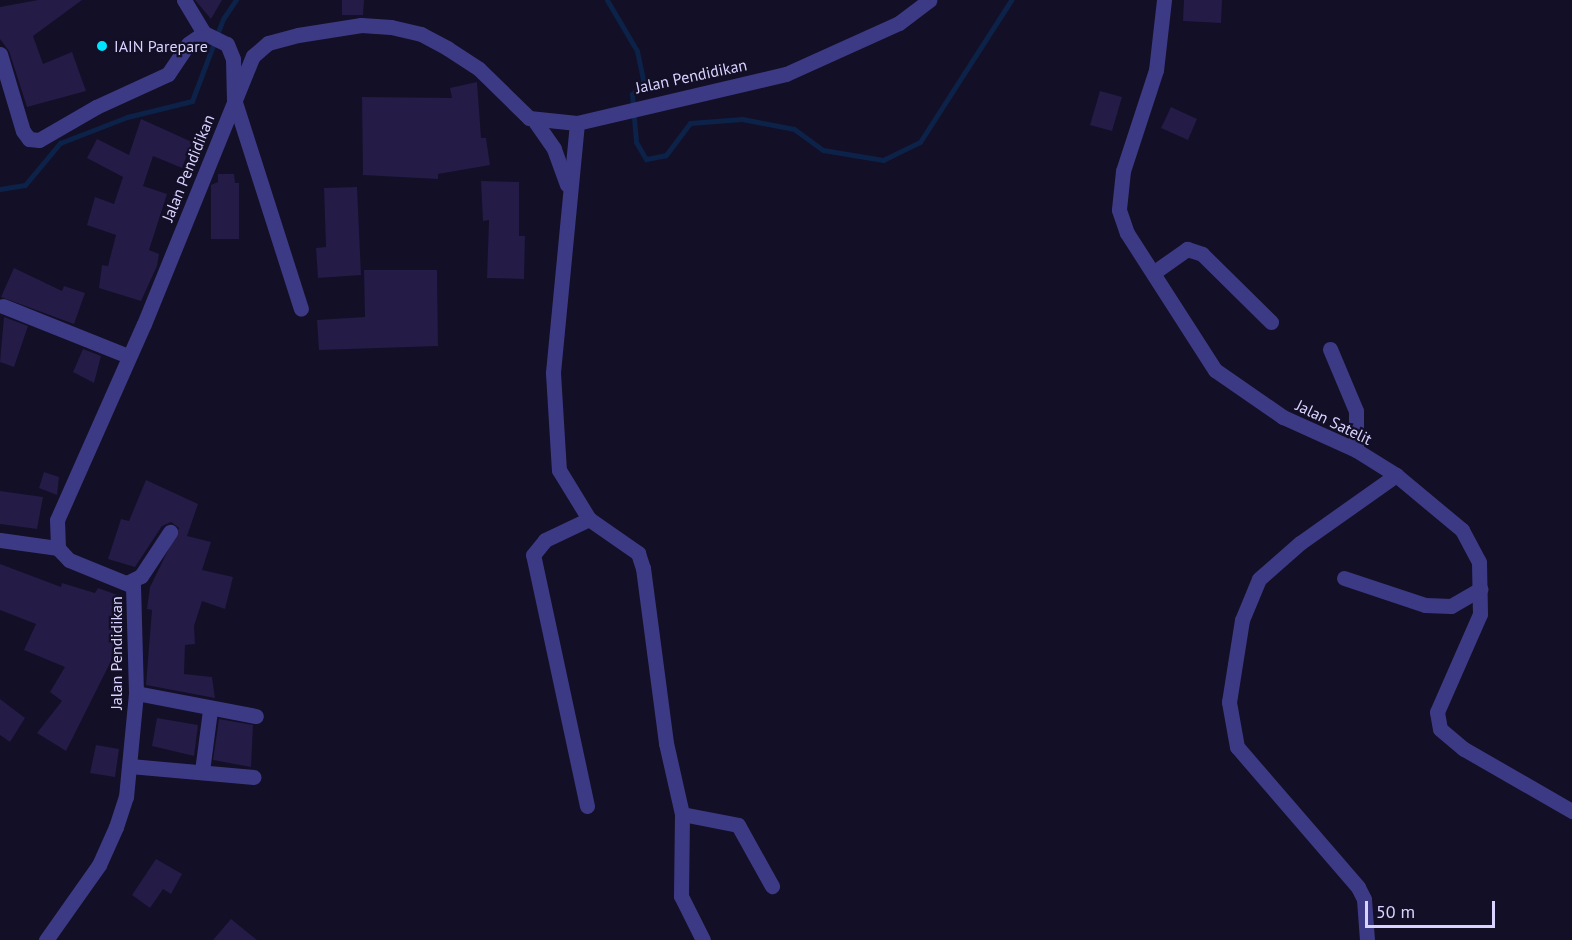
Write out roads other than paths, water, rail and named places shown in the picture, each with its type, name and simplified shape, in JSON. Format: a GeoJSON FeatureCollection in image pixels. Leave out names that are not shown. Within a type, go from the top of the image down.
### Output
{"type":"FeatureCollection","features":[{"type":"Feature","properties":{"kind":"street"},"geometry":{"type":"LineString","coordinates":[[184,0],[208,35],[227,44],[233,59],[234,99],[302,309]]}},
{"type":"Feature","properties":{"kind":"street","name":"Jalan Pendidikan"},"geometry":{"type":"LineString","coordinates":[[46,940],[99,865],[116,827],[130,766],[136,693],[136,597],[129,582],[69,560],[58,548],[57,520],[128,356],[245,68],[268,43],[362,25],[391,27],[421,34],[479,69],[534,120],[577,123],[621,109],[786,74],[899,23],[929,0]]}},
{"type":"Feature","properties":{"kind":"street","name":"Jalan Satelit"},"geometry":{"type":"LineString","coordinates":[[1164,0],[1156,70],[1120,190],[1119,210],[1127,233],[1215,370],[1282,417],[1356,450],[1396,476],[1462,530],[1479,562],[1480,614],[1437,712],[1440,729],[1464,749],[1572,811]]}},
{"type":"Feature","properties":{"kind":"street"},"geometry":{"type":"LineString","coordinates":[[0,54],[23,131],[29,139],[39,140],[168,74],[188,44],[208,35]]}},
{"type":"Feature","properties":{"kind":"street"},"geometry":{"type":"LineString","coordinates":[[534,120],[554,148],[568,188]]}},
{"type":"Feature","properties":{"kind":"street"},"geometry":{"type":"LineString","coordinates":[[577,123],[568,188],[553,428],[559,470],[590,519],[638,553],[643,568],[666,743],[682,814],[681,896],[703,940]]}},
{"type":"Feature","properties":{"kind":"street"},"geometry":{"type":"LineString","coordinates":[[1153,273],[1187,249],[1202,254],[1271,322]]}},
{"type":"Feature","properties":{"kind":"street"},"geometry":{"type":"LineString","coordinates":[[3,306],[128,356]]}},
{"type":"Feature","properties":{"kind":"street"},"geometry":{"type":"LineString","coordinates":[[1329,349],[1356,411],[1356,450]]}},
{"type":"Feature","properties":{"kind":"street"},"geometry":{"type":"LineString","coordinates":[[1367,940],[1364,899],[1358,887],[1236,747],[1229,702],[1242,620],[1259,579],[1300,543],[1396,476]]}},
{"type":"Feature","properties":{"kind":"street"},"geometry":{"type":"LineString","coordinates":[[587,806],[533,555],[545,540],[590,519]]}},
{"type":"Feature","properties":{"kind":"street"},"geometry":{"type":"LineString","coordinates":[[129,582],[141,576],[170,532]]}},
{"type":"Feature","properties":{"kind":"street"},"geometry":{"type":"LineString","coordinates":[[0,540],[58,548]]}},
{"type":"Feature","properties":{"kind":"street"},"geometry":{"type":"LineString","coordinates":[[1344,578],[1425,605],[1451,606],[1481,589]]}},
{"type":"Feature","properties":{"kind":"street"},"geometry":{"type":"LineString","coordinates":[[136,693],[210,710],[256,716]]}},
{"type":"Feature","properties":{"kind":"street"},"geometry":{"type":"LineString","coordinates":[[202,771],[210,710]]}},
{"type":"Feature","properties":{"kind":"street"},"geometry":{"type":"LineString","coordinates":[[130,766],[254,777]]}},
{"type":"Feature","properties":{"kind":"street"},"geometry":{"type":"LineString","coordinates":[[682,814],[738,825],[772,886]]}},
{"type":"Feature","properties":{"kind":"waterway"},"geometry":{"type":"LineString","coordinates":[[0,189],[25,185],[60,143],[127,117],[192,101],[223,19],[236,0]]}},
{"type":"Feature","properties":{"kind":"waterway"},"geometry":{"type":"LineString","coordinates":[[607,0],[637,51],[644,84],[632,94],[636,142],[646,159],[666,155],[690,123],[742,119],[794,129],[823,150],[883,160],[920,142],[1011,0]]}},
{"type":"Feature","properties":{"kind":"place","name":"IAIN Parepare"},"geometry":{"type":"Point","coordinates":[102,46]}}]}
